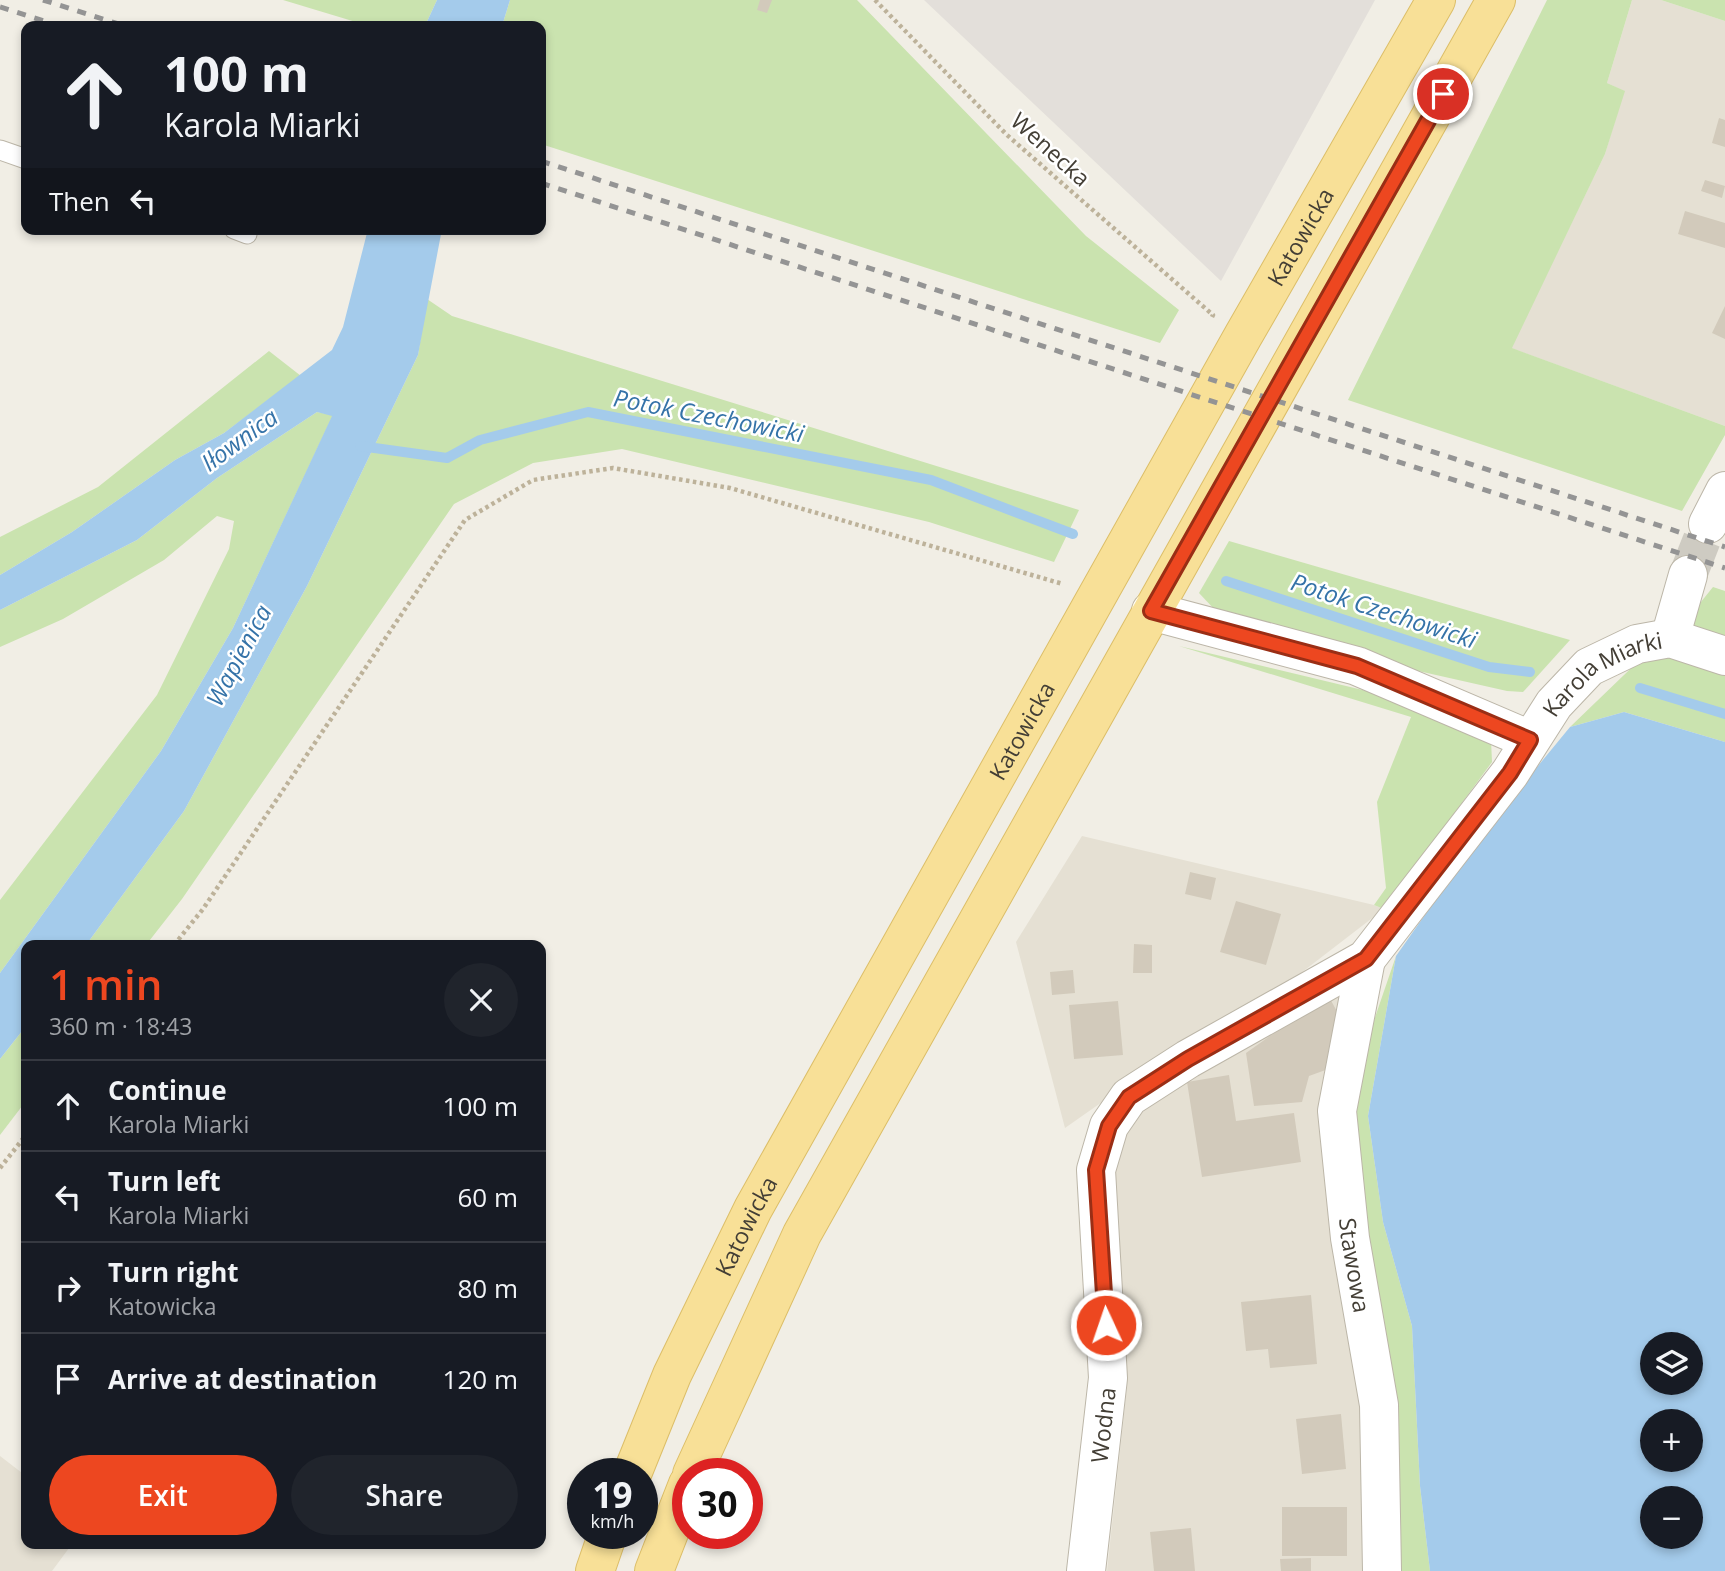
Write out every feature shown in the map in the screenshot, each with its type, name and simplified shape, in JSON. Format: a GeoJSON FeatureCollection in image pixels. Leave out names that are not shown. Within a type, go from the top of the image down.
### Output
{"type":"FeatureCollection","features":[{"type":"Feature","properties":{"kind":"main road","name":"Katowicka"},"geometry":{"type":"LineString","coordinates":[[638,1458],[671,1375],[753,1209],[1243,336],[1436,0]]}},
{"type":"Feature","properties":{"kind":"main road"},"geometry":{"type":"LineString","coordinates":[[699,1458],[802,1234],[1496,0]]}},
{"type":"Feature","properties":{"kind":"main road"},"geometry":{"type":"LineString","coordinates":[[654,1571],[672,1525]]}},
{"type":"Feature","properties":{"kind":"main road"},"geometry":{"type":"LineString","coordinates":[[595,1571],[603,1549]]}},
{"type":"Feature","properties":{"kind":"street","name":"Karola Miarki"},"geometry":{"type":"LineString","coordinates":[[1366,959],[1510,773],[1554,704],[1589,667],[1619,650],[1670,638],[1688,575]]}},
{"type":"Feature","properties":{"kind":"street","name":"Karola Miarki"},"geometry":{"type":"LineString","coordinates":[[1151,611],[1357,666],[1530,740]]}},
{"type":"Feature","properties":{"kind":"street"},"geometry":{"type":"LineString","coordinates":[[1670,638],[1725,656]]}},
{"type":"Feature","properties":{"kind":"street","name":"Wodna"},"geometry":{"type":"LineString","coordinates":[[1086,1571],[1108,1378],[1096,1170],[1109,1126],[1129,1097],[1366,959]]}},
{"type":"Feature","properties":{"kind":"street","name":"Stawowa"},"geometry":{"type":"LineString","coordinates":[[1366,959],[1337,1111],[1350,1238],[1379,1405],[1382,1571]]}},
{"type":"Feature","properties":{"kind":"lane"},"geometry":{"type":"LineString","coordinates":[[0,150],[21,157]]}},
{"type":"Feature","properties":{"kind":"path","name":"Wenecka"},"geometry":{"type":"LineString","coordinates":[[875,0],[1007,135],[1213,315]]}},
{"type":"Feature","properties":{"kind":"path"},"geometry":{"type":"LineString","coordinates":[[178,940],[202,909],[465,520],[533,480],[614,468],[730,488],[1065,585]]}},
{"type":"Feature","properties":{"kind":"path"},"geometry":{"type":"LineString","coordinates":[[0,1168],[21,1141]]}},
{"type":"Feature","properties":{"kind":"shaded area"},"geometry":{"type":"Polygon","coordinates":[[[924,0],[1375,0],[1221,281],[924,0]]]}},
{"type":"Feature","properties":{"kind":"shaded area"},"geometry":{"type":"Polygon","coordinates":[[[1632,0],[1661,0],[1725,21],[1725,426],[1511,348],[1605,154],[1624,91],[1607,83],[1632,0]]]}},
{"type":"Feature","properties":{"kind":"shaded area"},"geometry":{"type":"Polygon","coordinates":[[[1082,836],[1384,909],[1297,976],[1169,1055],[1065,1128],[1016,942],[1082,836]]]}},
{"type":"Feature","properties":{"kind":"shaded area"},"geometry":{"type":"Polygon","coordinates":[[[1335,990],[1348,1005],[1371,1571],[1107,1571],[1127,1386],[1109,1153],[1130,1115],[1335,990]]]}},
{"type":"Feature","properties":{"kind":"shaded area"},"geometry":{"type":"Polygon","coordinates":[[[0,1456],[21,1472],[21,1549],[68,1549],[52,1571],[0,1571],[0,1456]]]}},
{"type":"Feature","properties":{"kind":"green space"},"geometry":{"type":"Polygon","coordinates":[[[283,0],[437,0],[427,21],[352,21],[283,0]]]}},
{"type":"Feature","properties":{"kind":"green space"},"geometry":{"type":"Polygon","coordinates":[[[510,0],[857,0],[1086,236],[1179,310],[1160,343],[546,146],[546,21],[504,21],[510,0]]]}},
{"type":"Feature","properties":{"kind":"green space"},"geometry":{"type":"Polygon","coordinates":[[[1547,0],[1632,0],[1607,83],[1625,91],[1605,154],[1512,348],[1725,426],[1725,435],[1682,511],[1348,400],[1547,0]]]}},
{"type":"Feature","properties":{"kind":"green space"},"geometry":{"type":"Polygon","coordinates":[[[1661,0],[1725,0],[1725,21],[1661,0]]]}},
{"type":"Feature","properties":{"kind":"green space"},"geometry":{"type":"Polygon","coordinates":[[[427,299],[452,316],[1079,510],[1054,562],[929,522],[622,449],[533,463],[454,504],[182,899],[150,940],[90,940],[184,811],[307,586],[418,355],[427,299]]]}},
{"type":"Feature","properties":{"kind":"green space"},"geometry":{"type":"Polygon","coordinates":[[[269,351],[301,376],[224,433],[175,460],[72,532],[0,575],[0,537],[98,487],[269,351]]]}},
{"type":"Feature","properties":{"kind":"green space"},"geometry":{"type":"Polygon","coordinates":[[[317,412],[333,415],[233,628],[161,751],[24,940],[21,940],[21,944],[0,973],[0,900],[157,695],[229,549],[234,521],[217,516],[164,560],[63,619],[0,647],[0,610],[137,540],[217,478],[317,412]]]}},
{"type":"Feature","properties":{"kind":"green space"},"geometry":{"type":"Polygon","coordinates":[[[1229,541],[1570,640],[1523,692],[1507,691],[1374,661],[1215,610],[1199,593],[1229,541]]]}},
{"type":"Feature","properties":{"kind":"green space"},"geometry":{"type":"Polygon","coordinates":[[[1713,587],[1725,591],[1725,638],[1684,623],[1713,587]]]}},
{"type":"Feature","properties":{"kind":"green space"},"geometry":{"type":"Polygon","coordinates":[[[1179,646],[1442,709],[1491,740],[1492,762],[1384,909],[1374,905],[1386,888],[1377,802],[1411,717],[1179,646]]]}},
{"type":"Feature","properties":{"kind":"green space"},"geometry":{"type":"Polygon","coordinates":[[[1651,649],[1725,668],[1725,742],[1624,712],[1570,727],[1651,649]]]}},
{"type":"Feature","properties":{"kind":"green space"},"geometry":{"type":"Polygon","coordinates":[[[1396,956],[1368,1116],[1383,1222],[1412,1326],[1420,1486],[1430,1571],[1399,1571],[1355,1175],[1356,1073],[1396,956]]]}},
{"type":"Feature","properties":{"kind":"green space"},"geometry":{"type":"Polygon","coordinates":[[[21,1032],[21,1108],[0,1135],[0,1059],[21,1032]]]}},
{"type":"Feature","properties":{"kind":"water"},"geometry":{"type":"Polygon","coordinates":[[[437,0],[510,0],[504,21],[427,21],[437,0]]]}},
{"type":"Feature","properties":{"kind":"water"},"geometry":{"type":"Polygon","coordinates":[[[366,235],[441,235],[418,355],[307,586],[184,811],[90,940],[24,940],[161,751],[233,628],[332,416],[317,412],[217,478],[137,540],[0,610],[0,575],[72,532],[175,460],[224,433],[332,350],[343,327],[366,235]]]}},
{"type":"Feature","properties":{"kind":"water"},"geometry":{"type":"Polygon","coordinates":[[[1624,712],[1725,742],[1725,1571],[1430,1571],[1420,1486],[1412,1326],[1383,1222],[1368,1116],[1396,956],[1482,834],[1570,727],[1624,712]]]}},
{"type":"Feature","properties":{"kind":"water"},"geometry":{"type":"Polygon","coordinates":[[[21,944],[21,1032],[0,1059],[0,973],[21,944]]]}},
{"type":"Feature","properties":{"kind":"building"},"geometry":{"type":"Polygon","coordinates":[[[760,0],[772,0],[767,13],[757,10],[760,0]]]}},
{"type":"Feature","properties":{"kind":"building"},"geometry":{"type":"Polygon","coordinates":[[[1719,118],[1725,120],[1725,147],[1712,143],[1719,118]]]}},
{"type":"Feature","properties":{"kind":"building"},"geometry":{"type":"Polygon","coordinates":[[[1705,180],[1725,186],[1722,198],[1701,191],[1705,180]]]}},
{"type":"Feature","properties":{"kind":"building"},"geometry":{"type":"Polygon","coordinates":[[[1685,211],[1725,223],[1725,248],[1678,234],[1685,211]]]}},
{"type":"Feature","properties":{"kind":"building"},"geometry":{"type":"Polygon","coordinates":[[[1725,306],[1725,339],[1712,333],[1725,306]]]}},
{"type":"Feature","properties":{"kind":"building"},"geometry":{"type":"Polygon","coordinates":[[[1190,872],[1216,878],[1211,900],[1185,894],[1190,872]]]}},
{"type":"Feature","properties":{"kind":"building"},"geometry":{"type":"Polygon","coordinates":[[[1236,901],[1281,914],[1266,965],[1220,952],[1236,901]]]}},
{"type":"Feature","properties":{"kind":"building"},"geometry":{"type":"Polygon","coordinates":[[[1134,944],[1152,945],[1152,973],[1133,973],[1134,944]]]}},
{"type":"Feature","properties":{"kind":"building"},"geometry":{"type":"Polygon","coordinates":[[[1073,970],[1075,993],[1052,995],[1050,972],[1073,970]]]}},
{"type":"Feature","properties":{"kind":"building"},"geometry":{"type":"Polygon","coordinates":[[[1328,995],[1340,1017],[1331,1068],[1309,1076],[1302,1102],[1254,1106],[1246,1053],[1328,995]]]}},
{"type":"Feature","properties":{"kind":"building"},"geometry":{"type":"Polygon","coordinates":[[[1118,1001],[1123,1055],[1074,1059],[1069,1005],[1118,1001]]]}},
{"type":"Feature","properties":{"kind":"building"},"geometry":{"type":"Polygon","coordinates":[[[1229,1075],[1236,1121],[1294,1113],[1301,1162],[1202,1177],[1187,1082],[1229,1075]]]}},
{"type":"Feature","properties":{"kind":"building"},"geometry":{"type":"Polygon","coordinates":[[[1311,1295],[1317,1364],[1270,1368],[1268,1349],[1246,1351],[1241,1302],[1311,1295]]]}},
{"type":"Feature","properties":{"kind":"building"},"geometry":{"type":"Polygon","coordinates":[[[1341,1414],[1346,1469],[1302,1474],[1296,1419],[1341,1414]]]}},
{"type":"Feature","properties":{"kind":"building"},"geometry":{"type":"Polygon","coordinates":[[[1282,1507],[1347,1507],[1347,1556],[1282,1556],[1282,1507]]]}},
{"type":"Feature","properties":{"kind":"building"},"geometry":{"type":"Polygon","coordinates":[[[1191,1528],[1195,1571],[1154,1571],[1150,1532],[1191,1528]]]}},
{"type":"Feature","properties":{"kind":"building"},"geometry":{"type":"Polygon","coordinates":[[[1311,1558],[1311,1571],[1281,1571],[1280,1559],[1311,1558]]]}},
{"type":"Feature","properties":{"kind":"waterway","name":"Potok Czechowicki"},"geometry":{"type":"LineString","coordinates":[[360,446],[447,458],[480,440],[588,412],[931,480],[1073,534]]}},
{"type":"Feature","properties":{"kind":"waterway","name":"Potok Czechowicki"},"geometry":{"type":"LineString","coordinates":[[1226,581],[1489,667],[1530,672]]}},
{"type":"Feature","properties":{"kind":"waterway","name":"Potok Czechowicki"},"geometry":{"type":"LineString","coordinates":[[1640,688],[1725,714]]}},
{"type":"Feature","properties":{"kind":"tunnel"},"geometry":{"type":"LineString","coordinates":[[1688,575],[1708,524]]}},
{"type":"Feature","properties":{"kind":"railway"},"geometry":{"type":"LineString","coordinates":[[43,0],[109,21]]}},
{"type":"Feature","properties":{"kind":"railway"},"geometry":{"type":"LineString","coordinates":[[0,7],[44,21]]}},
{"type":"Feature","properties":{"kind":"railway"},"geometry":{"type":"LineString","coordinates":[[546,163],[1725,547]]}},
{"type":"Feature","properties":{"kind":"railway"},"geometry":{"type":"LineString","coordinates":[[546,185],[1725,568]]}},
{"type":"Feature","properties":{"kind":"route"},"geometry":{"type":"LineString","coordinates":[[1106,1325],[1096,1170],[1109,1126],[1129,1097],[1188,1059],[1366,959],[1510,773],[1530,740],[1357,666],[1151,611],[1443,94]]}},
{"type":"Feature","properties":{"kind":"water label","name":"Iłownica"},"geometry":{"type":"Point","coordinates":[239,439]}},
{"type":"Feature","properties":{"kind":"water label","name":"Wapienica"},"geometry":{"type":"Point","coordinates":[238,655]}}]}
